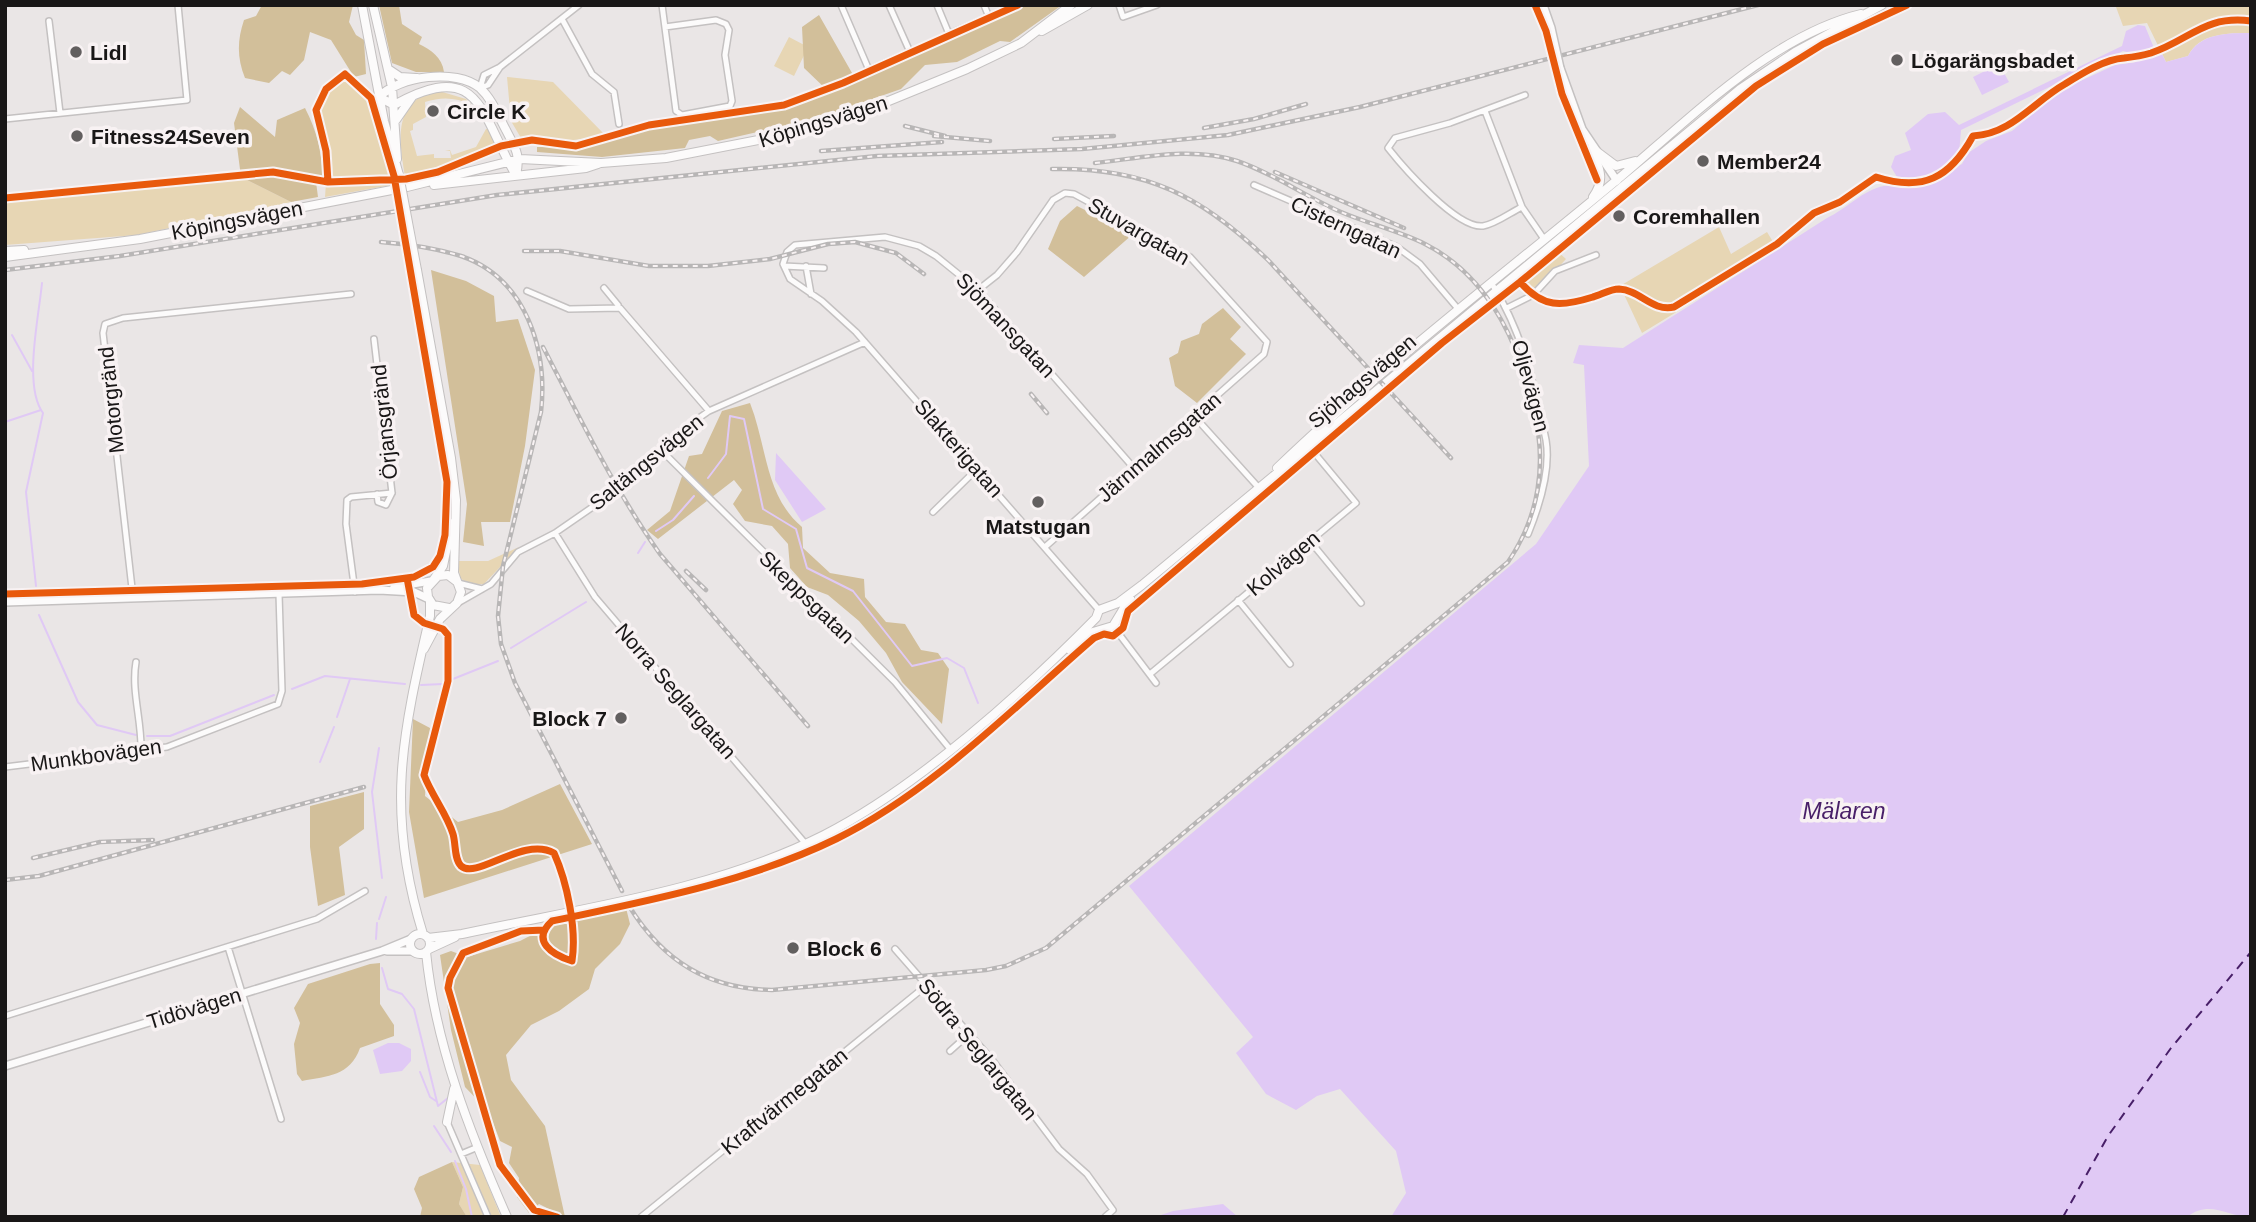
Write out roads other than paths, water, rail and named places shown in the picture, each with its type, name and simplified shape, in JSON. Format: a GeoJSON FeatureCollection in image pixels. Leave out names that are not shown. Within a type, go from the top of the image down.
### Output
{"type":"FeatureCollection","features":[{"type":"Feature","properties":{"kind":"main road"},"geometry":{"type":"LineString","coordinates":[[362,5],[379,97],[398,174],[456,500],[457,582],[460,595],[424,649]]}},
{"type":"Feature","properties":{"kind":"main road"},"geometry":{"type":"LineString","coordinates":[[373,5],[392,87],[398,174]]}},
{"type":"Feature","properties":{"kind":"main road","name":"Köpingsvägen"},"geometry":{"type":"LineString","coordinates":[[1033,35],[1071,5]]}},
{"type":"Feature","properties":{"kind":"main road","name":"Köpingsvägen"},"geometry":{"type":"LineString","coordinates":[[5,257],[140,239],[407,187],[520,159],[544,158],[601,163],[666,158],[732,146],[829,122],[934,83],[1088,5]]}},
{"type":"Feature","properties":{"kind":"main road","name":"Sjöhagsvägen"},"geometry":{"type":"LineString","coordinates":[[1546,243],[1577,223],[1616,186],[1752,80],[1796,52],[1882,5]]}},
{"type":"Feature","properties":{"kind":"main road","name":"Sjöhagsvägen"},"geometry":{"type":"LineString","coordinates":[[1035,677],[1098,614],[1142,584],[1259,488],[1494,288],[1590,202],[1619,184],[1648,154],[1702,109],[1765,61],[1846,17],[1870,11]]}},
{"type":"Feature","properties":{"kind":"main road"},"geometry":{"type":"LineString","coordinates":[[1702,109],[1752,80],[1765,61]]}},
{"type":"Feature","properties":{"kind":"main road"},"geometry":{"type":"LineString","coordinates":[[388,69],[403,77],[458,78],[480,88],[488,96],[502,148],[516,175]]}},
{"type":"Feature","properties":{"kind":"main road"},"geometry":{"type":"LineString","coordinates":[[379,97],[392,87],[430,78]]}},
{"type":"Feature","properties":{"kind":"main road"},"geometry":{"type":"LineString","coordinates":[[394,105],[414,94],[438,86],[458,89],[473,97],[495,119],[513,144],[520,159],[516,175]]}},
{"type":"Feature","properties":{"kind":"main road"},"geometry":{"type":"LineString","coordinates":[[473,97],[480,88]]}},
{"type":"Feature","properties":{"kind":"main road"},"geometry":{"type":"LineString","coordinates":[[396,120],[414,94]]}},
{"type":"Feature","properties":{"kind":"main road"},"geometry":{"type":"LineString","coordinates":[[379,97],[394,105]]}},
{"type":"Feature","properties":{"kind":"main road"},"geometry":{"type":"LineString","coordinates":[[513,144],[527,155],[544,158]]}},
{"type":"Feature","properties":{"kind":"main road"},"geometry":{"type":"LineString","coordinates":[[493,164],[502,148]]}},
{"type":"Feature","properties":{"kind":"main road"},"geometry":{"type":"LineString","coordinates":[[1592,148],[1616,166],[1627,165],[1648,154]]}},
{"type":"Feature","properties":{"kind":"main road"},"geometry":{"type":"LineString","coordinates":[[1590,202],[1601,184],[1602,175],[1592,148]]}},
{"type":"Feature","properties":{"kind":"main road","name":"Köpingsvägen"},"geometry":{"type":"LineString","coordinates":[[407,187],[586,168],[601,163]]}},
{"type":"Feature","properties":{"kind":"main road","name":"Köpingsvägen"},"geometry":{"type":"LineString","coordinates":[[5,251],[66,248]]}},
{"type":"Feature","properties":{"kind":"main road"},"geometry":{"type":"LineString","coordinates":[[456,500],[443,566],[427,591],[430,615],[409,703],[400,762],[403,842],[421,951],[455,1086],[507,1217]]}},
{"type":"Feature","properties":{"kind":"main road"},"geometry":{"type":"LineString","coordinates":[[432,580],[444,575],[457,582]]}},
{"type":"Feature","properties":{"kind":"main road","name":"Sjöhagsvägen"},"geometry":{"type":"LineString","coordinates":[[1113,626],[1142,584]]}},
{"type":"Feature","properties":{"kind":"main road"},"geometry":{"type":"LineString","coordinates":[[429,600],[438,607],[451,607]]}},
{"type":"Feature","properties":{"kind":"main road"},"geometry":{"type":"LineString","coordinates":[[1109,607],[1118,617]]}},
{"type":"Feature","properties":{"kind":"main road"},"geometry":{"type":"LineString","coordinates":[[1098,614],[1102,627],[1113,626]]}},
{"type":"Feature","properties":{"kind":"main road","name":"Sjöhagsvägen"},"geometry":{"type":"LineString","coordinates":[[421,951],[462,934],[710,878],[805,843],[901,787],[1035,677],[1102,627]]}},
{"type":"Feature","properties":{"kind":"main road","name":"Sjöhagsvägen"},"geometry":{"type":"LineString","coordinates":[[419,936],[462,934]]}},
{"type":"Feature","properties":{"kind":"main road"},"geometry":{"type":"LineString","coordinates":[[419,936],[421,951]]}},
{"type":"Feature","properties":{"kind":"main road"},"geometry":{"type":"LineString","coordinates":[[447,1122],[455,1086]]}},
{"type":"Feature","properties":{"kind":"street"},"geometry":{"type":"LineString","coordinates":[[5,119],[187,100],[178,5]]}},
{"type":"Feature","properties":{"kind":"street"},"geometry":{"type":"LineString","coordinates":[[480,88],[488,85],[500,67],[579,5]]}},
{"type":"Feature","properties":{"kind":"street"},"geometry":{"type":"LineString","coordinates":[[662,5],[676,111],[682,115],[725,108],[732,101],[725,55],[728,27],[722,22],[665,27]]}},
{"type":"Feature","properties":{"kind":"street"},"geometry":{"type":"LineString","coordinates":[[841,5],[869,70],[910,52],[889,5]]}},
{"type":"Feature","properties":{"kind":"street"},"geometry":{"type":"LineString","coordinates":[[936,5],[949,34],[989,17],[985,5]]}},
{"type":"Feature","properties":{"kind":"street"},"geometry":{"type":"LineString","coordinates":[[1119,5],[1123,17],[1157,5]]}},
{"type":"Feature","properties":{"kind":"street"},"geometry":{"type":"LineString","coordinates":[[1543,5],[1568,96],[1592,148],[1619,184]]}},
{"type":"Feature","properties":{"kind":"street"},"geometry":{"type":"LineString","coordinates":[[562,19],[592,74],[614,92],[619,124]]}},
{"type":"Feature","properties":{"kind":"street"},"geometry":{"type":"LineString","coordinates":[[49,21],[60,113]]}},
{"type":"Feature","properties":{"kind":"street"},"geometry":{"type":"LineString","coordinates":[[1522,206],[1486,225],[1475,225],[1436,200],[1388,148],[1395,138],[1485,111],[1525,95]]}},
{"type":"Feature","properties":{"kind":"street"},"geometry":{"type":"LineString","coordinates":[[1485,111],[1522,206],[1546,243]]}},
{"type":"Feature","properties":{"kind":"street","name":"Cisterngatan"},"geometry":{"type":"LineString","coordinates":[[1254,185],[1398,247],[1420,264],[1462,314]]}},
{"type":"Feature","properties":{"kind":"street","name":"Stuvargatan"},"geometry":{"type":"LineString","coordinates":[[978,290],[997,275],[1017,252],[1053,200],[1065,193],[1074,194],[1189,257],[1267,344]]}},
{"type":"Feature","properties":{"kind":"street","name":"Sjömansgatan"},"geometry":{"type":"LineString","coordinates":[[785,269],[785,256],[795,245],[885,237],[919,246],[953,267],[978,290],[1133,467]]}},
{"type":"Feature","properties":{"kind":"street"},"geometry":{"type":"LineString","coordinates":[[1507,309],[1533,295],[1555,271],[1597,256]]}},
{"type":"Feature","properties":{"kind":"street"},"geometry":{"type":"LineString","coordinates":[[806,267],[811,294]]}},
{"type":"Feature","properties":{"kind":"street"},"geometry":{"type":"LineString","coordinates":[[785,269],[824,268]]}},
{"type":"Feature","properties":{"kind":"street","name":"Slakterigatan"},"geometry":{"type":"LineString","coordinates":[[785,269],[790,279],[840,316],[865,342],[1045,547],[1098,614]]}},
{"type":"Feature","properties":{"kind":"street"},"geometry":{"type":"LineString","coordinates":[[604,288],[709,411]]}},
{"type":"Feature","properties":{"kind":"street","name":"Oljevägen"},"geometry":{"type":"LineString","coordinates":[[1494,288],[1507,309],[1527,362],[1546,439],[1543,481],[1528,534]]}},
{"type":"Feature","properties":{"kind":"street"},"geometry":{"type":"LineString","coordinates":[[527,291],[574,310],[620,308]]}},
{"type":"Feature","properties":{"kind":"street","name":"Motorgränd"},"geometry":{"type":"LineString","coordinates":[[132,597],[103,333],[105,324],[116,319],[351,294]]}},
{"type":"Feature","properties":{"kind":"street","name":"Örjansgränd"},"geometry":{"type":"LineString","coordinates":[[355,592],[345,507],[351,497],[392,493],[374,339]]}},
{"type":"Feature","properties":{"kind":"street","name":"Saltängsvägen"},"geometry":{"type":"LineString","coordinates":[[451,607],[491,584],[518,552],[555,533],[617,490],[660,449],[709,411],[865,342]]}},
{"type":"Feature","properties":{"kind":"street","name":"Järnmalmsgatan"},"geometry":{"type":"LineString","coordinates":[[1045,547],[1133,467],[1195,417],[1265,354],[1267,344]]}},
{"type":"Feature","properties":{"kind":"street"},"geometry":{"type":"LineString","coordinates":[[1195,417],[1259,488]]}},
{"type":"Feature","properties":{"kind":"street","name":"Kolvägen"},"geometry":{"type":"LineString","coordinates":[[1150,674],[1356,503],[1307,445]]}},
{"type":"Feature","properties":{"kind":"street","name":"Skeppsgatan"},"geometry":{"type":"LineString","coordinates":[[660,449],[895,682],[950,749]]}},
{"type":"Feature","properties":{"kind":"street"},"geometry":{"type":"LineString","coordinates":[[933,512],[977,469]]}},
{"type":"Feature","properties":{"kind":"street"},"geometry":{"type":"LineString","coordinates":[[377,494],[378,502],[386,505],[392,493]]}},
{"type":"Feature","properties":{"kind":"street","name":"Norra Seglargatan"},"geometry":{"type":"LineString","coordinates":[[555,533],[595,597],[805,843]]}},
{"type":"Feature","properties":{"kind":"street"},"geometry":{"type":"LineString","coordinates":[[1310,541],[1361,603]]}},
{"type":"Feature","properties":{"kind":"street"},"geometry":{"type":"LineString","coordinates":[[5,602],[355,592],[432,580]]}},
{"type":"Feature","properties":{"kind":"street"},"geometry":{"type":"LineString","coordinates":[[457,582],[466,587],[482,589]]}},
{"type":"Feature","properties":{"kind":"street"},"geometry":{"type":"LineString","coordinates":[[379,590],[414,592],[429,600]]}},
{"type":"Feature","properties":{"kind":"street","name":"Munkbovägen"},"geometry":{"type":"LineString","coordinates":[[5,767],[167,747],[278,704],[282,691],[279,594]]}},
{"type":"Feature","properties":{"kind":"street"},"geometry":{"type":"LineString","coordinates":[[1238,600],[1290,664]]}},
{"type":"Feature","properties":{"kind":"street"},"geometry":{"type":"LineString","coordinates":[[1113,626],[1156,682]]}},
{"type":"Feature","properties":{"kind":"street"},"geometry":{"type":"LineString","coordinates":[[136,662],[134,676],[142,726],[141,751]]}},
{"type":"Feature","properties":{"kind":"street"},"geometry":{"type":"LineString","coordinates":[[5,1016],[324,917],[365,891]]}},
{"type":"Feature","properties":{"kind":"street","name":"Tidövägen"},"geometry":{"type":"LineString","coordinates":[[5,1066],[382,951],[419,936]]}},
{"type":"Feature","properties":{"kind":"street"},"geometry":{"type":"LineString","coordinates":[[228,947],[281,1119]]}},
{"type":"Feature","properties":{"kind":"street","name":"Södra Seglargatan"},"geometry":{"type":"LineString","coordinates":[[895,949],[969,1034],[1059,1149],[1087,1174],[1113,1210],[1105,1217]]}},
{"type":"Feature","properties":{"kind":"street","name":"Tidövägen"},"geometry":{"type":"LineString","coordinates":[[382,951],[421,951]]}},
{"type":"Feature","properties":{"kind":"street","name":"Kraftvärmegatan"},"geometry":{"type":"LineString","coordinates":[[641,1217],[926,985]]}},
{"type":"Feature","properties":{"kind":"street"},"geometry":{"type":"LineString","coordinates":[[950,1051],[969,1034]]}},
{"type":"Feature","properties":{"kind":"street"},"geometry":{"type":"LineString","coordinates":[[447,1122],[488,1217]]}},
{"type":"Feature","properties":{"kind":"street"},"geometry":{"type":"LineString","coordinates":[[461,1154],[478,1147]]}},
{"type":"Feature","properties":{"kind":"water","name":"Mälaren"},"geometry":{"type":"Polygon","coordinates":[[[2138,25],[2145,26],[2154,48],[2145,50],[2147,56],[2162,54],[2166,62],[2188,56],[2193,48],[2215,36],[2251,33],[2251,1217],[2203,1209],[2187,1217],[1391,1217],[1406,1193],[1396,1151],[1340,1089],[1317,1096],[1296,1110],[1266,1094],[1236,1053],[1253,1037],[1129,886],[1536,544],[1589,466],[1584,365],[1573,363],[1579,345],[1623,348],[1869,191],[1892,185],[1923,185],[1938,179],[1936,175],[1920,179],[1897,177],[1891,167],[1895,156],[1911,150],[1905,133],[1928,114],[1945,112],[1959,125],[2122,46],[2126,31],[2138,25]],[[2123,51],[1961,130],[1959,154],[1947,169],[1949,171],[1962,164],[1968,153],[1986,141],[2012,131],[2050,99],[2074,84],[2115,65],[2136,62],[2134,54],[2123,51]]]}},
{"type":"Feature","properties":{"kind":"water"},"geometry":{"type":"Polygon","coordinates":[[[1999,64],[2009,82],[1982,95],[1973,77],[1999,64]]]}},
{"type":"Feature","properties":{"kind":"water"},"geometry":{"type":"Polygon","coordinates":[[[776,453],[826,509],[802,522],[775,480],[776,453]]]}},
{"type":"Feature","properties":{"kind":"water"},"geometry":{"type":"Polygon","coordinates":[[[388,1043],[399,1043],[411,1049],[411,1061],[402,1071],[380,1074],[373,1050],[388,1043]]]}},
{"type":"Feature","properties":{"kind":"water"},"geometry":{"type":"Polygon","coordinates":[[[1223,1204],[1238,1217],[1155,1217],[1173,1211],[1223,1204]]]}},
{"type":"Feature","properties":{"kind":"waterway"},"geometry":{"type":"LineString","coordinates":[[36,586],[26,492],[43,413],[37,401],[33,369],[42,283]]}},
{"type":"Feature","properties":{"kind":"waterway"},"geometry":{"type":"LineString","coordinates":[[12,335],[32,371]]}},
{"type":"Feature","properties":{"kind":"waterway"},"geometry":{"type":"LineString","coordinates":[[5,422],[41,410]]}},
{"type":"Feature","properties":{"kind":"waterway"},"geometry":{"type":"LineString","coordinates":[[708,478],[726,454],[730,416],[744,419],[763,509],[796,529],[807,568],[853,591],[912,666],[947,658],[964,668],[978,703]]}},
{"type":"Feature","properties":{"kind":"waterway"},"geometry":{"type":"LineString","coordinates":[[656,531],[673,520],[694,496]]}},
{"type":"Feature","properties":{"kind":"waterway"},"geometry":{"type":"LineString","coordinates":[[638,553],[645,542]]}},
{"type":"Feature","properties":{"kind":"waterway"},"geometry":{"type":"LineString","coordinates":[[511,648],[586,602]]}},
{"type":"Feature","properties":{"kind":"waterway"},"geometry":{"type":"LineString","coordinates":[[39,615],[78,702],[97,725],[136,735]]}},
{"type":"Feature","properties":{"kind":"waterway"},"geometry":{"type":"LineString","coordinates":[[453,679],[498,661]]}},
{"type":"Feature","properties":{"kind":"waterway"},"geometry":{"type":"LineString","coordinates":[[292,689],[325,676],[405,684]]}},
{"type":"Feature","properties":{"kind":"waterway"},"geometry":{"type":"LineString","coordinates":[[337,717],[350,679]]}},
{"type":"Feature","properties":{"kind":"waterway"},"geometry":{"type":"LineString","coordinates":[[421,685],[443,684]]}},
{"type":"Feature","properties":{"kind":"waterway"},"geometry":{"type":"LineString","coordinates":[[147,736],[170,736],[274,695]]}},
{"type":"Feature","properties":{"kind":"waterway"},"geometry":{"type":"LineString","coordinates":[[320,762],[334,727]]}},
{"type":"Feature","properties":{"kind":"waterway"},"geometry":{"type":"LineString","coordinates":[[379,748],[372,792],[382,878]]}},
{"type":"Feature","properties":{"kind":"waterway"},"geometry":{"type":"LineString","coordinates":[[379,919],[386,897]]}},
{"type":"Feature","properties":{"kind":"waterway"},"geometry":{"type":"LineString","coordinates":[[376,939],[377,923]]}},
{"type":"Feature","properties":{"kind":"waterway"},"geometry":{"type":"LineString","coordinates":[[382,968],[388,989],[402,994],[414,1009],[438,1106],[448,1098]]}},
{"type":"Feature","properties":{"kind":"waterway"},"geometry":{"type":"LineString","coordinates":[[420,1072],[430,1097],[436,1101]]}},
{"type":"Feature","properties":{"kind":"waterway"},"geometry":{"type":"LineString","coordinates":[[434,1126],[451,1152]]}},
{"type":"Feature","properties":{"kind":"waterway"},"geometry":{"type":"LineString","coordinates":[[455,1161],[466,1189],[472,1217]]}},
{"type":"Feature","properties":{"kind":"railway"},"geometry":{"type":"LineString","coordinates":[[5,270],[120,256],[497,195],[877,156],[1082,149],[1228,135],[1360,107],[1758,5]]}},
{"type":"Feature","properties":{"kind":"railway"},"geometry":{"type":"LineString","coordinates":[[1204,128],[1254,119],[1306,104]]}},
{"type":"Feature","properties":{"kind":"railway"},"geometry":{"type":"LineString","coordinates":[[905,126],[945,136]]}},
{"type":"Feature","properties":{"kind":"railway"},"geometry":{"type":"LineString","coordinates":[[934,136],[990,141]]}},
{"type":"Feature","properties":{"kind":"railway"},"geometry":{"type":"LineString","coordinates":[[1054,139],[1114,136]]}},
{"type":"Feature","properties":{"kind":"railway"},"geometry":{"type":"LineString","coordinates":[[821,151],[942,142]]}},
{"type":"Feature","properties":{"kind":"railway"},"geometry":{"type":"LineString","coordinates":[[1095,163],[1166,154],[1202,154],[1237,161],[1341,212],[1425,244],[1469,276],[1501,320],[1523,369],[1535,422]]}},
{"type":"Feature","properties":{"kind":"railway"},"geometry":{"type":"LineString","coordinates":[[1052,169],[1116,173],[1144,180],[1171,190],[1220,219],[1269,261],[1451,458]]}},
{"type":"Feature","properties":{"kind":"railway"},"geometry":{"type":"LineString","coordinates":[[1275,172],[1404,228]]}},
{"type":"Feature","properties":{"kind":"railway"},"geometry":{"type":"LineString","coordinates":[[381,242],[441,251],[483,266],[502,281],[517,299],[528,319],[541,365],[541,412],[503,566],[498,616],[501,644],[515,683],[622,891]]}},
{"type":"Feature","properties":{"kind":"railway"},"geometry":{"type":"LineString","coordinates":[[524,251],[560,251],[649,266],[708,266],[770,259],[828,244],[855,242],[896,253],[924,274]]}},
{"type":"Feature","properties":{"kind":"railway"},"geometry":{"type":"LineString","coordinates":[[543,347],[613,479],[660,554],[808,726]]}},
{"type":"Feature","properties":{"kind":"railway"},"geometry":{"type":"LineString","coordinates":[[1031,394],[1047,413]]}},
{"type":"Feature","properties":{"kind":"railway"},"geometry":{"type":"LineString","coordinates":[[629,906],[657,942],[689,968],[727,984],[749,988],[772,990],[986,970],[1006,966],[1046,948],[1508,562],[1527,527],[1538,490],[1540,451],[1534,412]]}},
{"type":"Feature","properties":{"kind":"railway"},"geometry":{"type":"LineString","coordinates":[[686,571],[706,590]]}},
{"type":"Feature","properties":{"kind":"railway"},"geometry":{"type":"LineString","coordinates":[[5,880],[39,876],[364,787]]}},
{"type":"Feature","properties":{"kind":"railway"},"geometry":{"type":"LineString","coordinates":[[33,858],[100,842],[153,840]]}},
{"type":"Feature","properties":{"kind":"place","name":"Lidl"},"geometry":{"type":"Point","coordinates":[76,52]}},
{"type":"Feature","properties":{"kind":"place","name":"Lögarängsbadet"},"geometry":{"type":"Point","coordinates":[1897,60]}},
{"type":"Feature","properties":{"kind":"place","name":"Circle K"},"geometry":{"type":"Point","coordinates":[433,111]}},
{"type":"Feature","properties":{"kind":"place","name":"Fitness24Seven"},"geometry":{"type":"Point","coordinates":[77,136]}},
{"type":"Feature","properties":{"kind":"place","name":"Member24"},"geometry":{"type":"Point","coordinates":[1703,161]}},
{"type":"Feature","properties":{"kind":"place","name":"Coremhallen"},"geometry":{"type":"Point","coordinates":[1619,216]}},
{"type":"Feature","properties":{"kind":"place","name":"Matstugan"},"geometry":{"type":"Point","coordinates":[1038,502]}},
{"type":"Feature","properties":{"kind":"place","name":"Block 7"},"geometry":{"type":"Point","coordinates":[621,718]}},
{"type":"Feature","properties":{"kind":"place","name":"Block 6"},"geometry":{"type":"Point","coordinates":[793,948]}}]}
